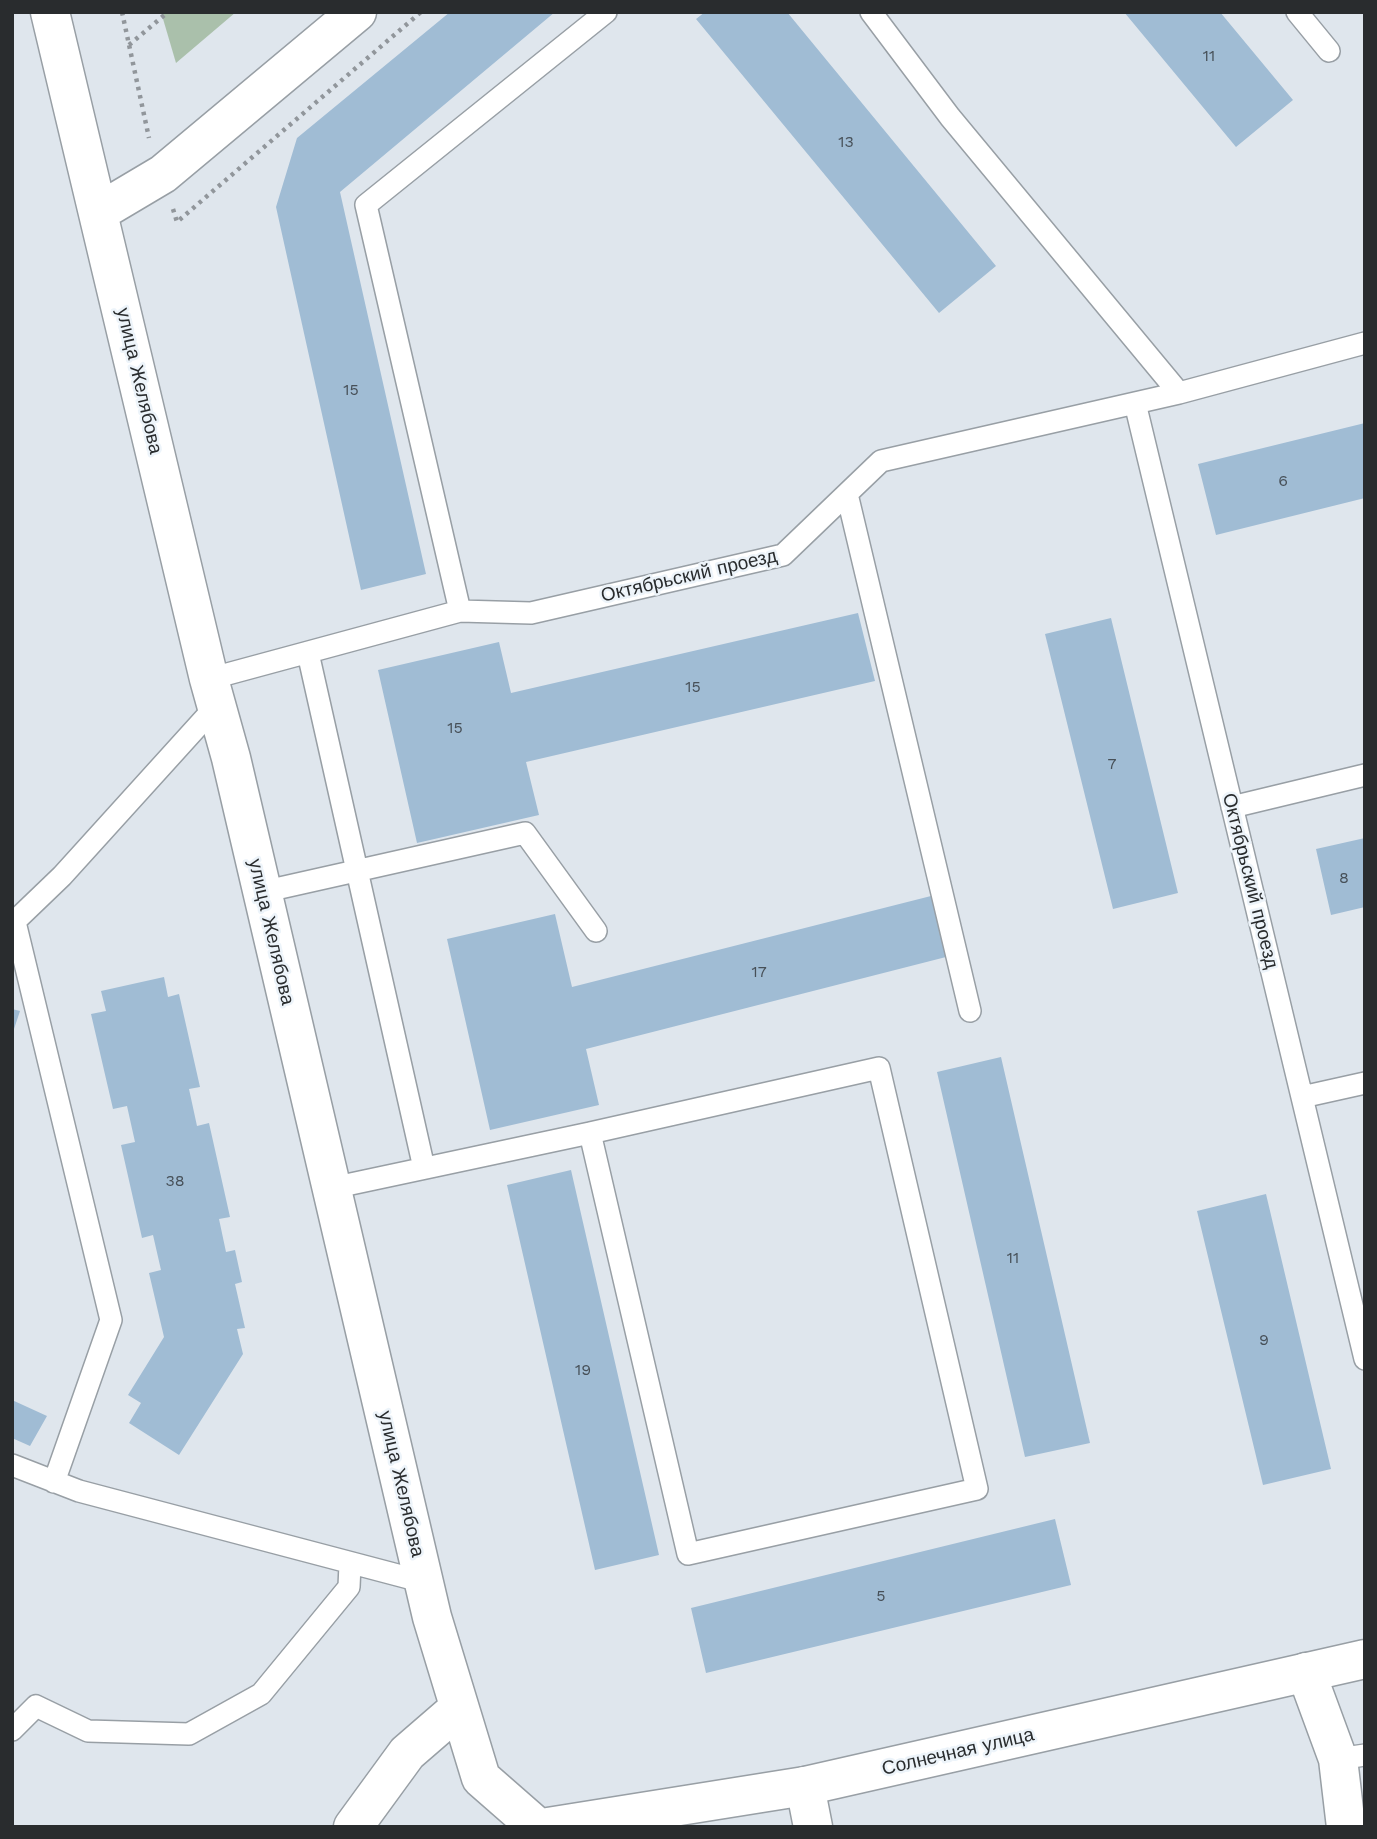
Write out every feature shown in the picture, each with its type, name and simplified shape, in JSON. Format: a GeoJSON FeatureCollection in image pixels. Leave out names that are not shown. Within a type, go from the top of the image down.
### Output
{"type":"FeatureCollection","features":[{"type":"Feature","properties":{"kind":"street","name":"улица Желябова"},"geometry":{"type":"LineString","coordinates":[[50,12],[262,892],[432,1617],[481,1778],[537,1827]]}},
{"type":"Feature","properties":{"kind":"street"},"geometry":{"type":"LineString","coordinates":[[99,212],[163,174],[357,12]]}},
{"type":"Feature","properties":{"kind":"street","name":"Солнечная улица"},"geometry":{"type":"LineString","coordinates":[[548,1827],[805,1786],[1365,1659]]}},
{"type":"Feature","properties":{"kind":"street"},"geometry":{"type":"LineString","coordinates":[[1306,1672],[1352,1757],[1346,1827]]}},
{"type":"Feature","properties":{"kind":"street"},"geometry":{"type":"LineString","coordinates":[[353,1827],[407,1753],[459,1708]]}},
{"type":"Feature","properties":{"kind":"street"},"geometry":{"type":"LineString","coordinates":[[805,1786],[813,1827]]}},
{"type":"Feature","properties":{"kind":"lane"},"geometry":{"type":"LineString","coordinates":[[460,611],[366,205],[607,12]]}},
{"type":"Feature","properties":{"kind":"lane"},"geometry":{"type":"LineString","coordinates":[[871,12],[950,117],[1179,393]]}},
{"type":"Feature","properties":{"kind":"lane"},"geometry":{"type":"LineString","coordinates":[[1297,12],[1329,51]]}},
{"type":"Feature","properties":{"kind":"lane","name":"Октябрьский проезд"},"geometry":{"type":"LineString","coordinates":[[213,693],[308,653],[460,611],[531,613],[783,555],[881,461],[1179,393],[1365,342]]}},
{"type":"Feature","properties":{"kind":"lane","name":"Октябрьский проезд"},"geometry":{"type":"LineString","coordinates":[[1135,403],[1365,1359]]}},
{"type":"Feature","properties":{"kind":"lane"},"geometry":{"type":"LineString","coordinates":[[847,494],[970,1011]]}},
{"type":"Feature","properties":{"kind":"lane"},"geometry":{"type":"LineString","coordinates":[[308,653],[424,1168]]}},
{"type":"Feature","properties":{"kind":"lane"},"geometry":{"type":"LineString","coordinates":[[54,1482],[111,1320],[14,923],[62,876],[213,693]]}},
{"type":"Feature","properties":{"kind":"lane"},"geometry":{"type":"LineString","coordinates":[[1232,807],[1365,775]]}},
{"type":"Feature","properties":{"kind":"lane"},"geometry":{"type":"LineString","coordinates":[[262,892],[525,833],[596,931]]}},
{"type":"Feature","properties":{"kind":"lane"},"geometry":{"type":"LineString","coordinates":[[331,1188],[879,1068],[977,1489],[688,1554],[590,1133]]}},
{"type":"Feature","properties":{"kind":"lane"},"geometry":{"type":"LineString","coordinates":[[1302,1097],[1365,1083]]}},
{"type":"Feature","properties":{"kind":"lane"},"geometry":{"type":"LineString","coordinates":[[12,1465],[79,1491],[424,1582]]}},
{"type":"Feature","properties":{"kind":"lane"},"geometry":{"type":"LineString","coordinates":[[12,1730],[36,1706],[88,1731],[189,1734],[261,1694],[349,1587],[350,1564]]}},
{"type":"Feature","properties":{"kind":"path"},"geometry":{"type":"LineString","coordinates":[[122,12],[147,132],[177,222],[421,12]]}},
{"type":"Feature","properties":{"kind":"path"},"geometry":{"type":"LineString","coordinates":[[129,45],[168,12]]}},
{"type":"Feature","properties":{"kind":"green space"},"geometry":{"type":"Polygon","coordinates":[[[161,12],[236,12],[176,63],[161,12]]]}},
{"type":"Feature","properties":{"kind":"building"},"geometry":{"type":"Polygon","coordinates":[[[450,12],[555,12],[340,192],[426,574],[361,590],[276,207],[297,138],[450,12]]]}},
{"type":"Feature","properties":{"kind":"building"},"geometry":{"type":"Polygon","coordinates":[[[705,12],[787,12],[996,266],[939,313],[696,19],[705,12]]]}},
{"type":"Feature","properties":{"kind":"building"},"geometry":{"type":"Polygon","coordinates":[[[1124,12],[1220,12],[1293,100],[1236,147],[1124,12]]]}},
{"type":"Feature","properties":{"kind":"building"},"geometry":{"type":"Polygon","coordinates":[[[1365,423],[1365,498],[1216,535],[1198,464],[1365,423]]]}},
{"type":"Feature","properties":{"kind":"building"},"geometry":{"type":"Polygon","coordinates":[[[858,613],[875,681],[526,762],[539,815],[417,843],[378,670],[499,642],[511,693],[858,613]]]}},
{"type":"Feature","properties":{"kind":"building"},"geometry":{"type":"Polygon","coordinates":[[[1111,618],[1178,893],[1113,909],[1045,634],[1111,618]]]}},
{"type":"Feature","properties":{"kind":"building"},"geometry":{"type":"Polygon","coordinates":[[[1365,838],[1365,907],[1331,915],[1316,849],[1365,838]]]}},
{"type":"Feature","properties":{"kind":"building"},"geometry":{"type":"Polygon","coordinates":[[[931,896],[946,957],[586,1049],[599,1105],[490,1130],[447,939],[555,914],[572,987],[931,896]]]}},
{"type":"Feature","properties":{"kind":"building"},"geometry":{"type":"Polygon","coordinates":[[[164,977],[168,997],[179,994],[200,1087],[189,1089],[197,1126],[209,1123],[230,1217],[219,1219],[226,1252],[235,1250],[242,1282],[235,1284],[245,1328],[237,1329],[243,1354],[179,1455],[129,1423],[141,1403],[128,1395],[164,1337],[149,1273],[161,1270],[153,1235],[142,1238],[121,1145],[135,1142],[127,1106],[113,1109],[91,1014],[106,1011],[101,991],[164,977]]]}},
{"type":"Feature","properties":{"kind":"building"},"geometry":{"type":"Polygon","coordinates":[[[12,1009],[20,1011],[13,1032],[12,1032],[12,1009]]]}},
{"type":"Feature","properties":{"kind":"building"},"geometry":{"type":"Polygon","coordinates":[[[1001,1057],[1090,1443],[1025,1457],[937,1072],[1001,1057]]]}},
{"type":"Feature","properties":{"kind":"building"},"geometry":{"type":"Polygon","coordinates":[[[571,1170],[659,1555],[595,1570],[507,1185],[571,1170]]]}},
{"type":"Feature","properties":{"kind":"building"},"geometry":{"type":"Polygon","coordinates":[[[1266,1194],[1331,1469],[1263,1485],[1197,1211],[1266,1194]]]}},
{"type":"Feature","properties":{"kind":"building"},"geometry":{"type":"Polygon","coordinates":[[[12,1400],[47,1416],[30,1446],[12,1438],[12,1400]]]}},
{"type":"Feature","properties":{"kind":"building"},"geometry":{"type":"Polygon","coordinates":[[[1055,1519],[1071,1585],[706,1673],[691,1608],[1055,1519]]]}}]}
